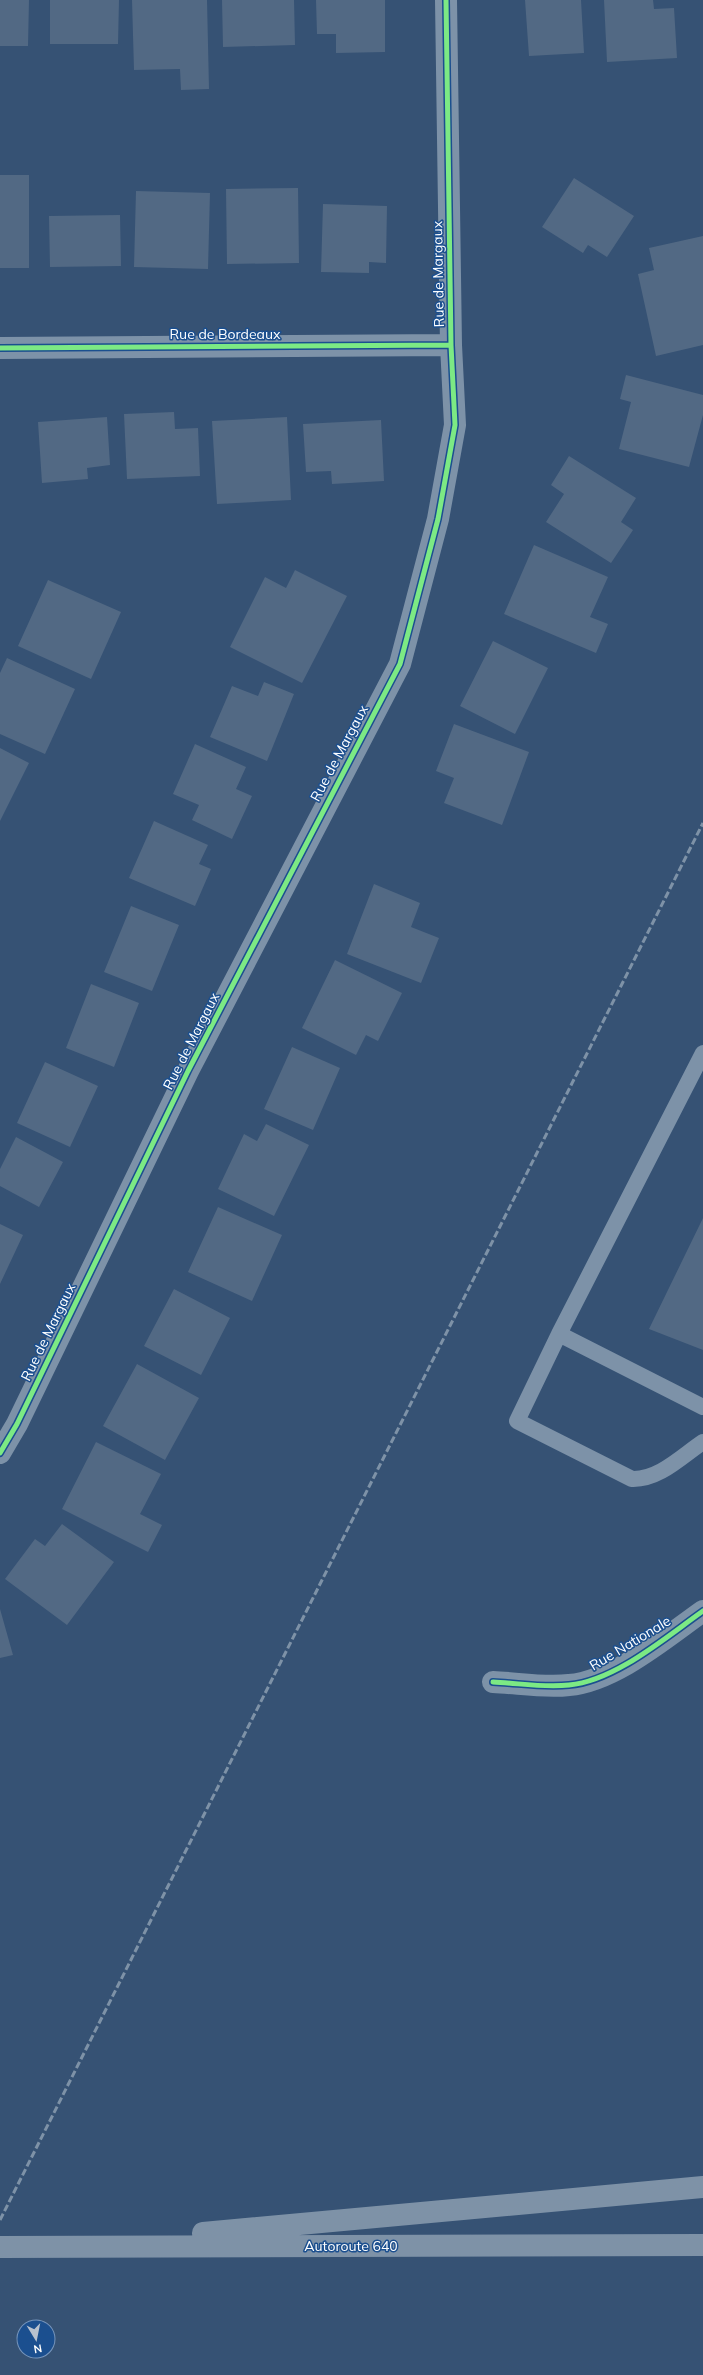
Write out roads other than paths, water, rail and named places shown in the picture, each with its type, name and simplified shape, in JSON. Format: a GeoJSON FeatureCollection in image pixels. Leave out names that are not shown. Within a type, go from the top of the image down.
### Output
{"type":"FeatureCollection","features":[{"type":"Feature","properties":{"kind":"highway"},"geometry":{"type":"LineString","coordinates":[[62,2246],[703,2186]]}},
{"type":"Feature","properties":{"kind":"highway","name":"Autoroute 640"},"geometry":{"type":"LineString","coordinates":[[0,2247],[703,2245]]}},
{"type":"Feature","properties":{"kind":"street","name":"Rue de Margaux"},"geometry":{"type":"LineString","coordinates":[[0,1453],[17,1424],[192,1064],[400,664],[438,519],[454,425],[451,345],[446,0]]}},
{"type":"Feature","properties":{"kind":"street","name":"Rue de Bordeaux"},"geometry":{"type":"LineString","coordinates":[[0,348],[451,345]]}},
{"type":"Feature","properties":{"kind":"street","name":"Rue Nationale"},"geometry":{"type":"LineString","coordinates":[[493,1682],[554,1686],[591,1681],[617,1669],[703,1611]]}},
{"type":"Feature","properties":{"kind":"lane"},"geometry":{"type":"LineString","coordinates":[[703,1053],[517,1421],[632,1478],[644,1479],[655,1475],[703,1442]]}},
{"type":"Feature","properties":{"kind":"lane"},"geometry":{"type":"LineString","coordinates":[[560,1334],[703,1407]]}},
{"type":"Feature","properties":{"kind":"railway"},"geometry":{"type":"LineString","coordinates":[[0,2220],[703,823]]}}]}
